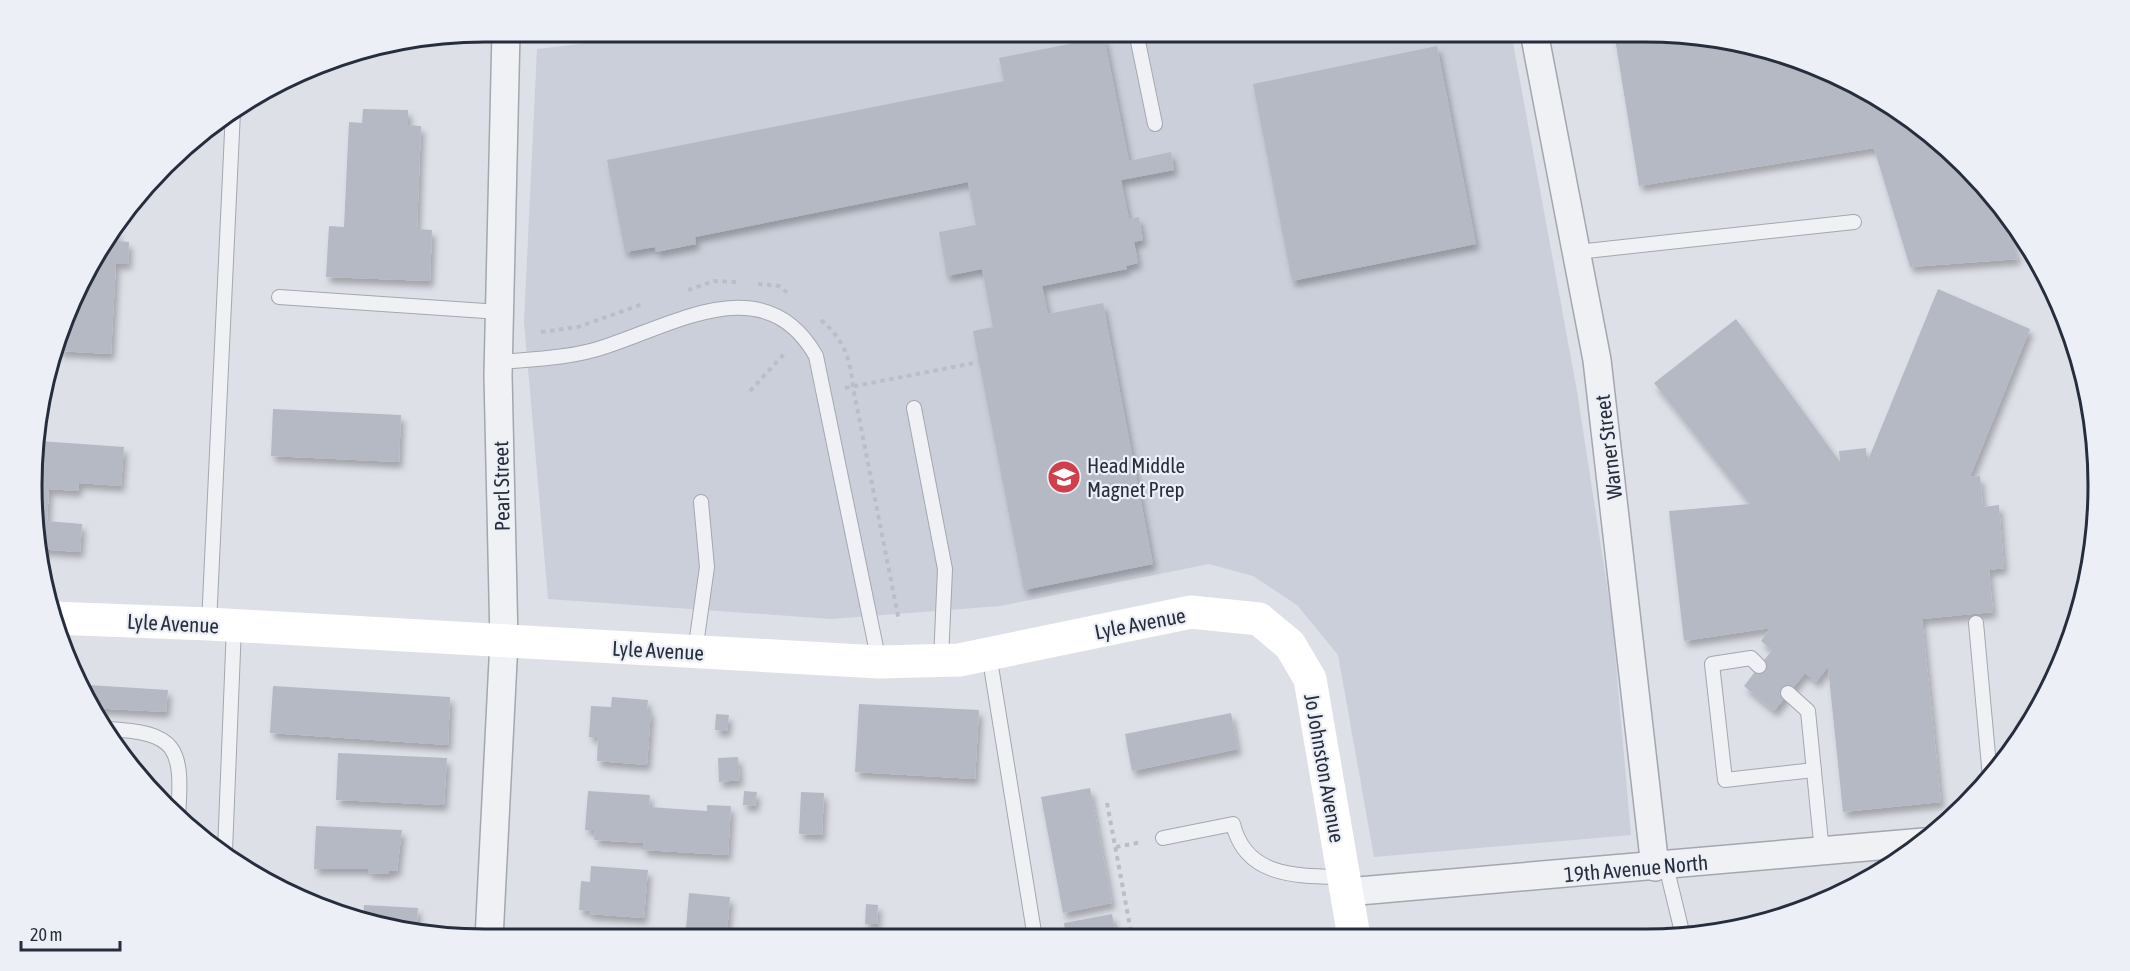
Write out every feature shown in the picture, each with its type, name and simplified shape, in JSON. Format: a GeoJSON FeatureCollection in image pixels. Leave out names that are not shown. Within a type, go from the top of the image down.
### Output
{"type":"FeatureCollection","features":[{"type":"Feature","properties":{"kind":"street","name":"Pearl Street"},"geometry":{"type":"LineString","coordinates":[[490,929],[504,641],[499,362],[506,42]]}},
{"type":"Feature","properties":{"kind":"street","name":"Warner Street"},"geometry":{"type":"LineString","coordinates":[[1536,42],[1598,360],[1661,866]]}},
{"type":"Feature","properties":{"kind":"street","name":"Lyle Avenue"},"geometry":{"type":"LineString","coordinates":[[65,624],[222,625],[879,662],[959,660],[1191,612],[1259,619]]}},
{"type":"Feature","properties":{"kind":"street","name":"Jo Johnston Avenue"},"geometry":{"type":"LineString","coordinates":[[1259,619],[1290,645],[1310,679],[1353,929]]}},
{"type":"Feature","properties":{"kind":"street","name":"19th Avenue North"},"geometry":{"type":"LineString","coordinates":[[1346,884],[1661,866],[1905,844]]}},
{"type":"Feature","properties":{"kind":"lane"},"geometry":{"type":"LineString","coordinates":[[1138,42],[1155,124]]}},
{"type":"Feature","properties":{"kind":"lane"},"geometry":{"type":"LineString","coordinates":[[225,844],[222,625],[233,122]]}},
{"type":"Feature","properties":{"kind":"lane"},"geometry":{"type":"LineString","coordinates":[[1577,252],[1854,222]]}},
{"type":"Feature","properties":{"kind":"lane"},"geometry":{"type":"LineString","coordinates":[[279,297],[500,312]]}},
{"type":"Feature","properties":{"kind":"lane"},"geometry":{"type":"LineString","coordinates":[[499,362],[591,351],[709,310],[734,307],[777,316],[802,335],[816,356],[879,662]]}},
{"type":"Feature","properties":{"kind":"lane"},"geometry":{"type":"LineString","coordinates":[[914,408],[945,569],[941,660]]}},
{"type":"Feature","properties":{"kind":"lane"},"geometry":{"type":"LineString","coordinates":[[695,652],[707,567],[701,502]]}},
{"type":"Feature","properties":{"kind":"lane"},"geometry":{"type":"LineString","coordinates":[[1976,623],[1989,764]]}},
{"type":"Feature","properties":{"kind":"lane"},"geometry":{"type":"LineString","coordinates":[[989,654],[1034,929]]}},
{"type":"Feature","properties":{"kind":"lane"},"geometry":{"type":"LineString","coordinates":[[1759,666],[1751,658],[1712,664],[1725,780],[1814,770]]}},
{"type":"Feature","properties":{"kind":"lane"},"geometry":{"type":"LineString","coordinates":[[1788,693],[1808,711],[1822,852]]}},
{"type":"Feature","properties":{"kind":"lane"},"geometry":{"type":"LineString","coordinates":[[115,729],[145,731],[166,740],[177,761],[180,782],[179,805]]}},
{"type":"Feature","properties":{"kind":"lane"},"geometry":{"type":"LineString","coordinates":[[1163,838],[1233,824],[1237,841],[1245,852],[1275,870],[1296,876],[1346,884]]}},
{"type":"Feature","properties":{"kind":"lane"},"geometry":{"type":"LineString","coordinates":[[1661,866],[1680,927]]}},
{"type":"Feature","properties":{"kind":"path"},"geometry":{"type":"LineString","coordinates":[[682,292],[714,281],[779,285],[797,301]]}},
{"type":"Feature","properties":{"kind":"path"},"geometry":{"type":"LineString","coordinates":[[534,333],[578,327],[649,302]]}},
{"type":"Feature","properties":{"kind":"path"},"geometry":{"type":"LineString","coordinates":[[815,316],[834,331],[850,359],[853,387],[899,621]]}},
{"type":"Feature","properties":{"kind":"path"},"geometry":{"type":"LineString","coordinates":[[750,391],[802,335]]}},
{"type":"Feature","properties":{"kind":"path"},"geometry":{"type":"LineString","coordinates":[[823,392],[979,362]]}},
{"type":"Feature","properties":{"kind":"path"},"geometry":{"type":"LineString","coordinates":[[1107,803],[1131,929]]}},
{"type":"Feature","properties":{"kind":"shaded area","name":"Head Middle Magnet Prep"},"geometry":{"type":"Polygon","coordinates":[[[596,42],[1513,42],[1577,391],[1612,618],[1631,835],[1374,857],[1338,655],[1297,605],[1253,576],[1209,564],[1000,606],[831,619],[548,599],[524,322],[537,49],[596,42]]]}},
{"type":"Feature","properties":{"kind":"building"},"geometry":{"type":"Polygon","coordinates":[[[1079,42],[1105,42],[1129,161],[1171,152],[1174,170],[1121,180],[1129,219],[1139,217],[1143,240],[1134,242],[1138,263],[1126,266],[1127,269],[1042,286],[1048,314],[1103,303],[1153,564],[1024,590],[973,331],[993,327],[982,269],[947,276],[939,232],[976,225],[968,182],[695,237],[696,244],[656,252],[655,247],[625,252],[607,160],[1004,81],[999,58],[1079,42]]]}},
{"type":"Feature","properties":{"kind":"building"},"geometry":{"type":"Polygon","coordinates":[[[1616,42],[1674,43],[1731,51],[1759,57],[1814,76],[1866,101],[1891,117],[1937,152],[1978,193],[2011,236],[2018,259],[1910,267],[1874,148],[1639,186],[1616,42]]]}},
{"type":"Feature","properties":{"kind":"building"},"geometry":{"type":"Polygon","coordinates":[[[1437,46],[1476,244],[1292,281],[1253,84],[1437,46]]]}},
{"type":"Feature","properties":{"kind":"building"},"geometry":{"type":"Polygon","coordinates":[[[363,109],[408,110],[408,125],[421,126],[417,229],[432,230],[430,281],[326,277],[329,226],[344,227],[349,122],[362,123],[363,109]]]}},
{"type":"Feature","properties":{"kind":"building"},"geometry":{"type":"Polygon","coordinates":[[[117,239],[117,241],[129,242],[128,264],[116,263],[111,354],[63,351],[88,289],[117,239]]]}},
{"type":"Feature","properties":{"kind":"building"},"geometry":{"type":"Polygon","coordinates":[[[1938,289],[2030,329],[1970,477],[1980,476],[1983,507],[1999,505],[2004,568],[1989,570],[1993,612],[1922,619],[1941,802],[1843,812],[1828,667],[1816,682],[1805,673],[1774,711],[1744,686],[1772,650],[1761,641],[1770,628],[1684,641],[1669,511],[1750,504],[1654,383],[1736,319],[1840,462],[1839,451],[1866,448],[1866,465],[1938,289]]]}},
{"type":"Feature","properties":{"kind":"building"},"geometry":{"type":"Polygon","coordinates":[[[273,409],[401,415],[399,462],[271,456],[273,409]]]}},
{"type":"Feature","properties":{"kind":"building"},"geometry":{"type":"Polygon","coordinates":[[[45,441],[124,447],[121,486],[79,483],[78,491],[49,489],[47,521],[82,524],[80,552],[47,550],[42,486],[45,441]]]}},
{"type":"Feature","properties":{"kind":"building"},"geometry":{"type":"Polygon","coordinates":[[[90,685],[168,690],[166,712],[102,709],[90,685]]]}},
{"type":"Feature","properties":{"kind":"building"},"geometry":{"type":"Polygon","coordinates":[[[273,686],[450,697],[448,745],[270,733],[273,686]]]}},
{"type":"Feature","properties":{"kind":"building"},"geometry":{"type":"Polygon","coordinates":[[[612,697],[648,700],[647,710],[651,710],[647,765],[597,761],[598,737],[589,737],[591,706],[611,707],[612,697]]]}},
{"type":"Feature","properties":{"kind":"building"},"geometry":{"type":"Polygon","coordinates":[[[859,704],[979,710],[975,779],[855,772],[859,704]]]}},
{"type":"Feature","properties":{"kind":"building"},"geometry":{"type":"Polygon","coordinates":[[[1231,713],[1238,749],[1132,771],[1125,734],[1231,713]]]}},
{"type":"Feature","properties":{"kind":"building"},"geometry":{"type":"Polygon","coordinates":[[[716,714],[729,715],[727,731],[715,730],[716,714]]]}},
{"type":"Feature","properties":{"kind":"building"},"geometry":{"type":"Polygon","coordinates":[[[338,753],[447,758],[444,805],[336,800],[338,753]]]}},
{"type":"Feature","properties":{"kind":"building"},"geometry":{"type":"Polygon","coordinates":[[[738,757],[740,780],[719,782],[718,758],[738,757]]]}},
{"type":"Feature","properties":{"kind":"building"},"geometry":{"type":"Polygon","coordinates":[[[1090,788],[1112,903],[1063,913],[1041,797],[1090,788]]]}},
{"type":"Feature","properties":{"kind":"building"},"geometry":{"type":"Polygon","coordinates":[[[588,791],[650,795],[649,807],[707,811],[707,805],[731,806],[728,855],[643,850],[643,843],[594,840],[595,830],[585,830],[588,791]]]}},
{"type":"Feature","properties":{"kind":"building"},"geometry":{"type":"Polygon","coordinates":[[[744,791],[757,792],[755,806],[743,805],[744,791]]]}},
{"type":"Feature","properties":{"kind":"building"},"geometry":{"type":"Polygon","coordinates":[[[801,792],[824,793],[822,835],[799,834],[801,792]]]}},
{"type":"Feature","properties":{"kind":"building"},"geometry":{"type":"Polygon","coordinates":[[[316,826],[402,830],[397,871],[389,871],[389,874],[368,873],[369,869],[314,869],[316,826]]]}},
{"type":"Feature","properties":{"kind":"building"},"geometry":{"type":"Polygon","coordinates":[[[591,866],[648,870],[644,918],[589,914],[589,911],[579,910],[581,881],[590,882],[591,866]]]}},
{"type":"Feature","properties":{"kind":"building"},"geometry":{"type":"Polygon","coordinates":[[[689,893],[730,897],[727,929],[686,929],[689,893]]]}},
{"type":"Feature","properties":{"kind":"building"},"geometry":{"type":"Polygon","coordinates":[[[866,904],[878,905],[877,924],[865,924],[866,904]]]}},
{"type":"Feature","properties":{"kind":"building"},"geometry":{"type":"Polygon","coordinates":[[[364,905],[418,908],[417,923],[364,912],[364,905]]]}},
{"type":"Feature","properties":{"kind":"building"},"geometry":{"type":"Polygon","coordinates":[[[1112,914],[1115,929],[1065,929],[1064,923],[1112,914]]]}},
{"type":"Feature","properties":{"kind":"place","name":"Head Middle Magnet Prep"},"geometry":{"type":"Point","coordinates":[1064,477]}}]}
